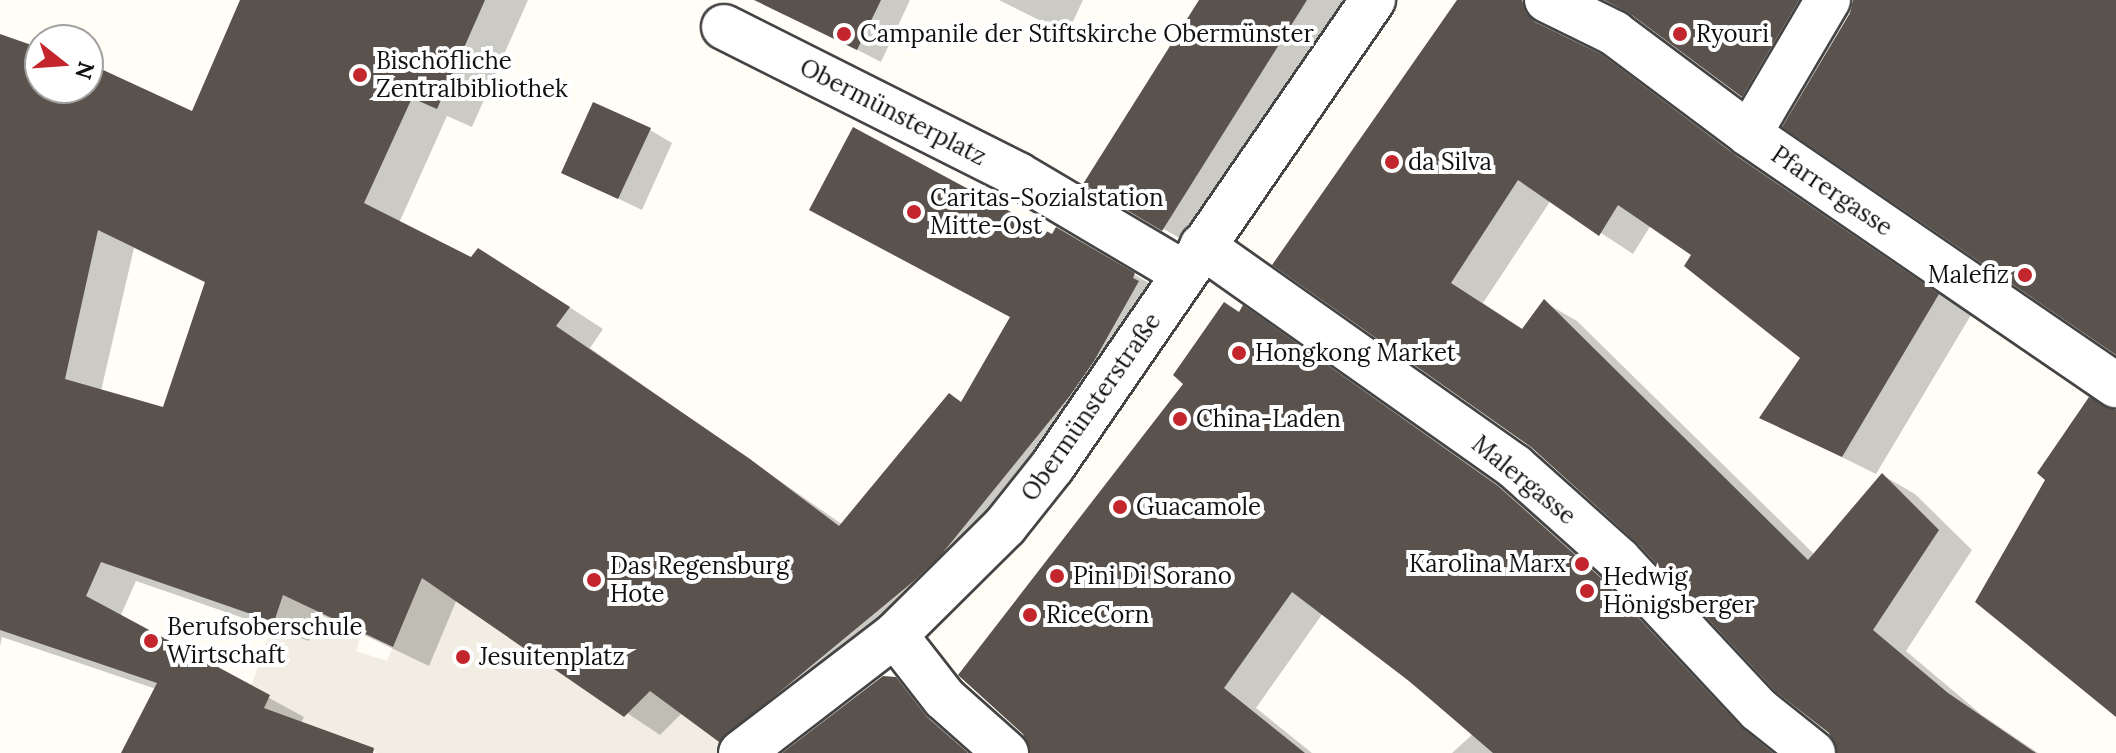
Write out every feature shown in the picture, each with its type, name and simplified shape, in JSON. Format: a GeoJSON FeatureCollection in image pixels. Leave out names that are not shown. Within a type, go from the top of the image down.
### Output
{"type":"FeatureCollection","features":[{"type":"Feature","properties":{"kind":"street","name":"Obermünsterstraße"},"geometry":{"type":"LineString","coordinates":[[741,753],[895,635],[1005,526],[1052,467],[1373,0]]}},
{"type":"Feature","properties":{"kind":"street","name":"Pfarrergasse"},"geometry":{"type":"LineString","coordinates":[[1547,0],[1614,33],[1749,134],[2116,385]]}},
{"type":"Feature","properties":{"kind":"street"},"geometry":{"type":"LineString","coordinates":[[1749,134],[1828,0]]}},
{"type":"Feature","properties":{"kind":"street","name":"Obermünsterplatz"},"geometry":{"type":"LineString","coordinates":[[724,27],[1193,259]]}},
{"type":"Feature","properties":{"kind":"street","name":"Malergasse"},"geometry":{"type":"LineString","coordinates":[[1193,259],[1514,466],[1619,560],[1759,710],[1813,753]]}},
{"type":"Feature","properties":{"kind":"street"},"geometry":{"type":"LineString","coordinates":[[895,635],[944,698],[1006,753]]}},
{"type":"Feature","properties":{"kind":"shaded area","name":"Jesuitenplatz"},"geometry":{"type":"Polygon","coordinates":[[[417,566],[650,691],[728,749],[721,753],[377,753],[355,741],[246,701],[283,595],[362,633],[356,651],[387,661],[411,605],[417,566]]]}},
{"type":"Feature","properties":{"kind":"building"},"geometry":{"type":"Polygon","coordinates":[[[240,0],[485,0],[437,109],[412,98],[364,203],[471,257],[478,248],[570,307],[556,326],[750,459],[839,526],[949,393],[961,402],[1010,317],[809,210],[853,127],[1052,234],[1056,227],[1135,273],[1133,278],[1139,281],[1094,361],[1069,397],[941,555],[719,742],[650,691],[624,717],[422,578],[393,647],[283,595],[274,622],[101,562],[86,596],[270,695],[264,708],[374,748],[373,753],[121,753],[157,683],[0,630],[0,34],[24,42],[24,104],[104,104],[104,70],[192,111],[240,0]],[[98,230],[65,379],[163,407],[205,282],[98,230]]]}},
{"type":"Feature","properties":{"kind":"building","name":"Campanile der Stiftskirche Obermünster"},"geometry":{"type":"Polygon","coordinates":[[[754,0],[881,0],[857,50],[754,0]]]}},
{"type":"Feature","properties":{"kind":"building"},"geometry":{"type":"Polygon","coordinates":[[[1199,0],[1307,0],[1162,231],[1083,184],[1199,0]]]}},
{"type":"Feature","properties":{"kind":"building"},"geometry":{"type":"Polygon","coordinates":[[[1457,0],[1522,0],[1526,13],[1535,22],[1601,54],[1735,155],[1939,294],[1842,457],[1759,418],[1800,358],[1684,266],[1691,255],[1618,205],[1599,236],[1518,180],[1451,283],[1522,329],[1544,299],[1808,560],[1882,473],[1939,530],[1873,630],[1948,693],[2036,753],[1837,753],[1829,733],[1776,692],[1637,543],[1531,447],[1272,265],[1457,0]]]}},
{"type":"Feature","properties":{"kind":"building"},"geometry":{"type":"Polygon","coordinates":[[[1604,0],[1799,0],[1742,97],[1629,13],[1604,0]]]}},
{"type":"Feature","properties":{"kind":"building"},"geometry":{"type":"Polygon","coordinates":[[[1853,0],[2116,0],[2116,355],[1782,127],[1850,13],[1853,0]]]}},
{"type":"Feature","properties":{"kind":"building"},"geometry":{"type":"Polygon","coordinates":[[[593,102],[651,128],[618,199],[561,173],[593,102]]]}},
{"type":"Feature","properties":{"kind":"building"},"geometry":{"type":"Polygon","coordinates":[[[1224,302],[1239,312],[1243,305],[1498,486],[1601,578],[1741,727],[1773,753],[1493,753],[1409,681],[1292,592],[1224,688],[1305,753],[1030,753],[1023,734],[958,675],[1183,384],[1173,375],[1224,302]]]}},
{"type":"Feature","properties":{"kind":"building"},"geometry":{"type":"Polygon","coordinates":[[[2089,397],[2116,410],[2116,717],[1975,602],[2045,480],[2037,473],[2089,397]]]}},
{"type":"Feature","properties":{"kind":"building"},"geometry":{"type":"Polygon","coordinates":[[[883,676],[896,677],[927,717],[968,753],[782,753],[883,676]]]}},
{"type":"Feature","properties":{"kind":"place","name":"Campanile der Stiftskirche Obermünster"},"geometry":{"type":"Point","coordinates":[844,34]}},
{"type":"Feature","properties":{"kind":"place","name":"Ryouri"},"geometry":{"type":"Point","coordinates":[1680,34]}},
{"type":"Feature","properties":{"kind":"place","name":"Bischöfliche Zentralbibliothek"},"geometry":{"type":"Point","coordinates":[360,75]}},
{"type":"Feature","properties":{"kind":"place","name":"da Silva"},"geometry":{"type":"Point","coordinates":[1392,162]}},
{"type":"Feature","properties":{"kind":"place","name":"Caritas-Sozialstation Mitte-Ost"},"geometry":{"type":"Point","coordinates":[914,212]}},
{"type":"Feature","properties":{"kind":"place","name":"Malefiz"},"geometry":{"type":"Point","coordinates":[2025,275]}},
{"type":"Feature","properties":{"kind":"place","name":"Hongkong Market"},"geometry":{"type":"Point","coordinates":[1239,353]}},
{"type":"Feature","properties":{"kind":"place","name":"China-Laden"},"geometry":{"type":"Point","coordinates":[1180,419]}},
{"type":"Feature","properties":{"kind":"place","name":"Guacamole"},"geometry":{"type":"Point","coordinates":[1120,507]}},
{"type":"Feature","properties":{"kind":"place","name":"Karolina Marx"},"geometry":{"type":"Point","coordinates":[1582,564]}},
{"type":"Feature","properties":{"kind":"place","name":"Pini Di Sorano"},"geometry":{"type":"Point","coordinates":[1057,576]}},
{"type":"Feature","properties":{"kind":"place","name":"Das Regensburg Hote"},"geometry":{"type":"Point","coordinates":[594,580]}},
{"type":"Feature","properties":{"kind":"place","name":"Hedwig Hönigsberger"},"geometry":{"type":"Point","coordinates":[1587,591]}},
{"type":"Feature","properties":{"kind":"place","name":"RiceCorn"},"geometry":{"type":"Point","coordinates":[1030,615]}},
{"type":"Feature","properties":{"kind":"place","name":"Berufsoberschule Wirtschaft"},"geometry":{"type":"Point","coordinates":[151,641]}},
{"type":"Feature","properties":{"kind":"place","name":"Jesuitenplatz"},"geometry":{"type":"Point","coordinates":[463,657]}}]}
